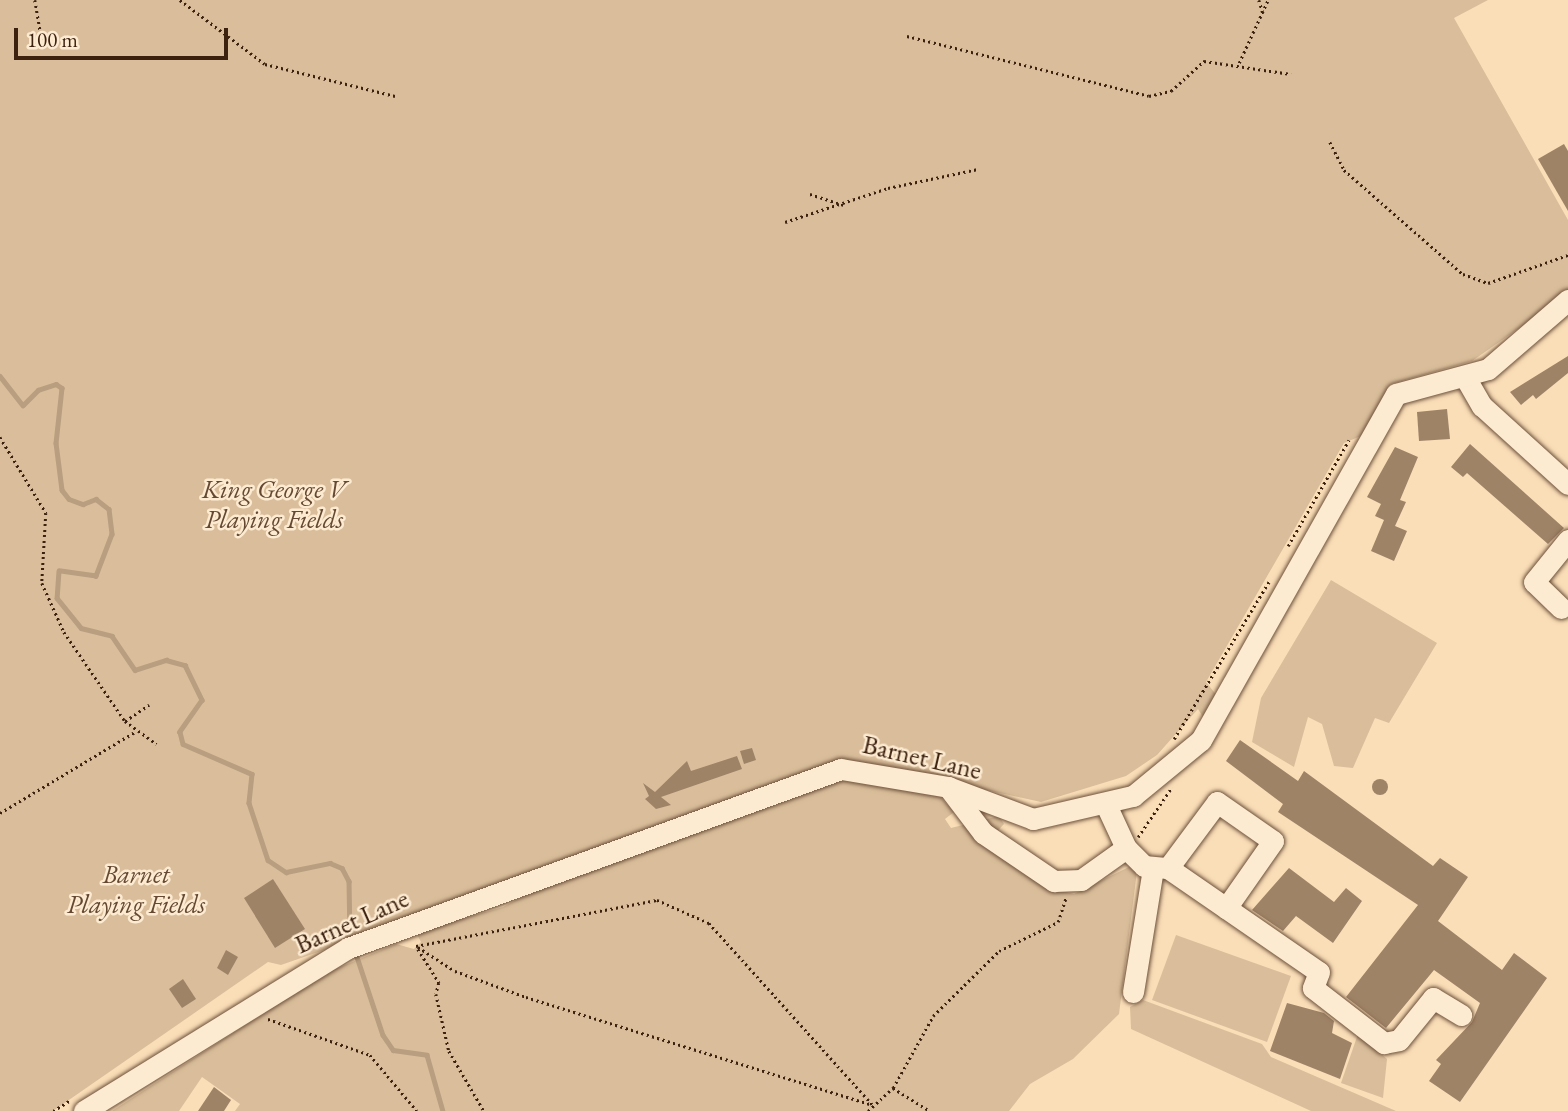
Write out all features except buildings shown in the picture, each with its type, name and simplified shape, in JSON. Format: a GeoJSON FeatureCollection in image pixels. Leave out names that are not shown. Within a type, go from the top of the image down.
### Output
{"type":"FeatureCollection","features":[{"type":"Feature","properties":{"kind":"street","name":"Barnet Lane"},"geometry":{"type":"LineString","coordinates":[[84,1111],[355,945],[841,769],[948,787],[1033,819],[1107,807],[1133,796],[1201,740],[1396,394],[1465,377],[1504,358],[1568,300]]}},
{"type":"Feature","properties":{"kind":"street"},"geometry":{"type":"LineString","coordinates":[[1465,377],[1482,406],[1568,484]]}},
{"type":"Feature","properties":{"kind":"street"},"geometry":{"type":"LineString","coordinates":[[1561,608],[1534,582],[1535,575],[1568,540]]}},
{"type":"Feature","properties":{"kind":"street"},"geometry":{"type":"LineString","coordinates":[[948,787],[983,834],[1054,881],[1081,880],[1126,848]]}},
{"type":"Feature","properties":{"kind":"street"},"geometry":{"type":"LineString","coordinates":[[1133,992],[1161,869],[1217,802],[1273,841],[1226,908]]}},
{"type":"Feature","properties":{"kind":"street"},"geometry":{"type":"LineString","coordinates":[[1107,807],[1126,848],[1226,908],[1319,972],[1314,988],[1384,1043],[1399,1040],[1433,998],[1461,1015]]}},
{"type":"Feature","properties":{"kind":"path"},"geometry":{"type":"LineString","coordinates":[[35,0],[42,41]]}},
{"type":"Feature","properties":{"kind":"path"},"geometry":{"type":"LineString","coordinates":[[180,0],[265,64],[395,96]]}},
{"type":"Feature","properties":{"kind":"path"},"geometry":{"type":"LineString","coordinates":[[1259,0],[1263,13]]}},
{"type":"Feature","properties":{"kind":"path"},"geometry":{"type":"LineString","coordinates":[[1239,63],[1268,0]]}},
{"type":"Feature","properties":{"kind":"path"},"geometry":{"type":"LineString","coordinates":[[907,36],[1149,96],[1171,91],[1204,61],[1239,63],[1291,74]]}},
{"type":"Feature","properties":{"kind":"path"},"geometry":{"type":"LineString","coordinates":[[1330,142],[1344,170],[1463,274],[1488,283],[1568,255]]}},
{"type":"Feature","properties":{"kind":"path"},"geometry":{"type":"LineString","coordinates":[[785,222],[848,206],[888,188],[978,169]]}},
{"type":"Feature","properties":{"kind":"path"},"geometry":{"type":"LineString","coordinates":[[810,194],[848,206]]}},
{"type":"Feature","properties":{"kind":"path"},"geometry":{"type":"LineString","coordinates":[[0,437],[46,513],[42,583],[64,632],[125,721],[135,732],[157,744]]}},
{"type":"Feature","properties":{"kind":"path"},"geometry":{"type":"LineString","coordinates":[[125,721],[149,705]]}},
{"type":"Feature","properties":{"kind":"path"},"geometry":{"type":"LineString","coordinates":[[0,813],[135,732]]}},
{"type":"Feature","properties":{"kind":"path"},"geometry":{"type":"LineString","coordinates":[[868,1111],[893,1088],[933,1016],[999,951],[1058,922],[1069,890]]}},
{"type":"Feature","properties":{"kind":"path"},"geometry":{"type":"LineString","coordinates":[[416,946],[657,900],[709,923],[873,1105]]}},
{"type":"Feature","properties":{"kind":"path"},"geometry":{"type":"LineString","coordinates":[[416,946],[455,971],[526,997],[873,1105]]}},
{"type":"Feature","properties":{"kind":"path"},"geometry":{"type":"LineString","coordinates":[[416,946],[439,983],[436,995],[449,1051],[484,1111]]}},
{"type":"Feature","properties":{"kind":"path"},"geometry":{"type":"LineString","coordinates":[[260,1016],[370,1055],[417,1111]]}},
{"type":"Feature","properties":{"kind":"path"},"geometry":{"type":"LineString","coordinates":[[893,1088],[930,1111]]}},
{"type":"Feature","properties":{"kind":"green space"},"geometry":{"type":"Polygon","coordinates":[[[0,0],[1488,0],[1454,18],[1568,220],[1568,294],[1472,361],[1391,384],[1361,436],[1344,443],[1206,682],[1226,707],[1211,730],[1198,709],[1157,755],[1126,776],[1041,802],[860,762],[281,965],[268,962],[53,1111],[0,1111],[0,0]]]}},
{"type":"Feature","properties":{"kind":"green space"},"geometry":{"type":"Polygon","coordinates":[[[1331,580],[1437,643],[1389,723],[1375,718],[1353,768],[1334,766],[1322,724],[1308,717],[1294,767],[1252,742],[1261,698],[1331,580]]]}},
{"type":"Feature","properties":{"kind":"green space"},"geometry":{"type":"Polygon","coordinates":[[[872,779],[933,789],[954,812],[945,819],[951,828],[999,816],[1004,824],[987,842],[1057,890],[1074,894],[1131,866],[1137,871],[1119,1014],[1073,1059],[1030,1084],[1009,1111],[235,1111],[240,1104],[202,1077],[179,1111],[112,1111],[328,972],[396,944],[414,949],[421,942],[416,932],[503,907],[558,878],[837,781],[872,779]]]}},
{"type":"Feature","properties":{"kind":"green space"},"geometry":{"type":"Polygon","coordinates":[[[1176,935],[1291,976],[1267,1042],[1152,1000],[1176,935]]]}},
{"type":"Feature","properties":{"kind":"green space"},"geometry":{"type":"Polygon","coordinates":[[[1143,1000],[1262,1044],[1271,1057],[1396,1111],[1311,1111],[1131,1029],[1130,1007],[1143,1000]]]}},
{"type":"Feature","properties":{"kind":"green space"},"geometry":{"type":"Polygon","coordinates":[[[1358,1034],[1387,1059],[1383,1098],[1341,1083],[1358,1034]]]}},
{"type":"Feature","properties":{"kind":"waterway"},"geometry":{"type":"LineString","coordinates":[[0,376],[23,405],[38,390],[56,384],[62,388],[56,443],[62,490],[69,499],[83,504],[96,499],[109,509],[112,534],[96,576],[59,571],[57,598],[81,628],[112,636],[135,670],[166,660],[185,665],[202,700],[180,732],[183,744],[252,774],[249,803],[268,860],[286,872],[330,863],[342,868],[349,881],[350,939]]}},
{"type":"Feature","properties":{"kind":"waterway"},"geometry":{"type":"LineString","coordinates":[[356,954],[383,1035],[393,1050],[427,1055],[443,1111]]}},
{"type":"Feature","properties":{"kind":"park label","name":"King George V Playing Fields"},"geometry":{"type":"Point","coordinates":[274,505]}},
{"type":"Feature","properties":{"kind":"park label","name":"Barnet Playing Fields"},"geometry":{"type":"Point","coordinates":[136,890]}}]}
